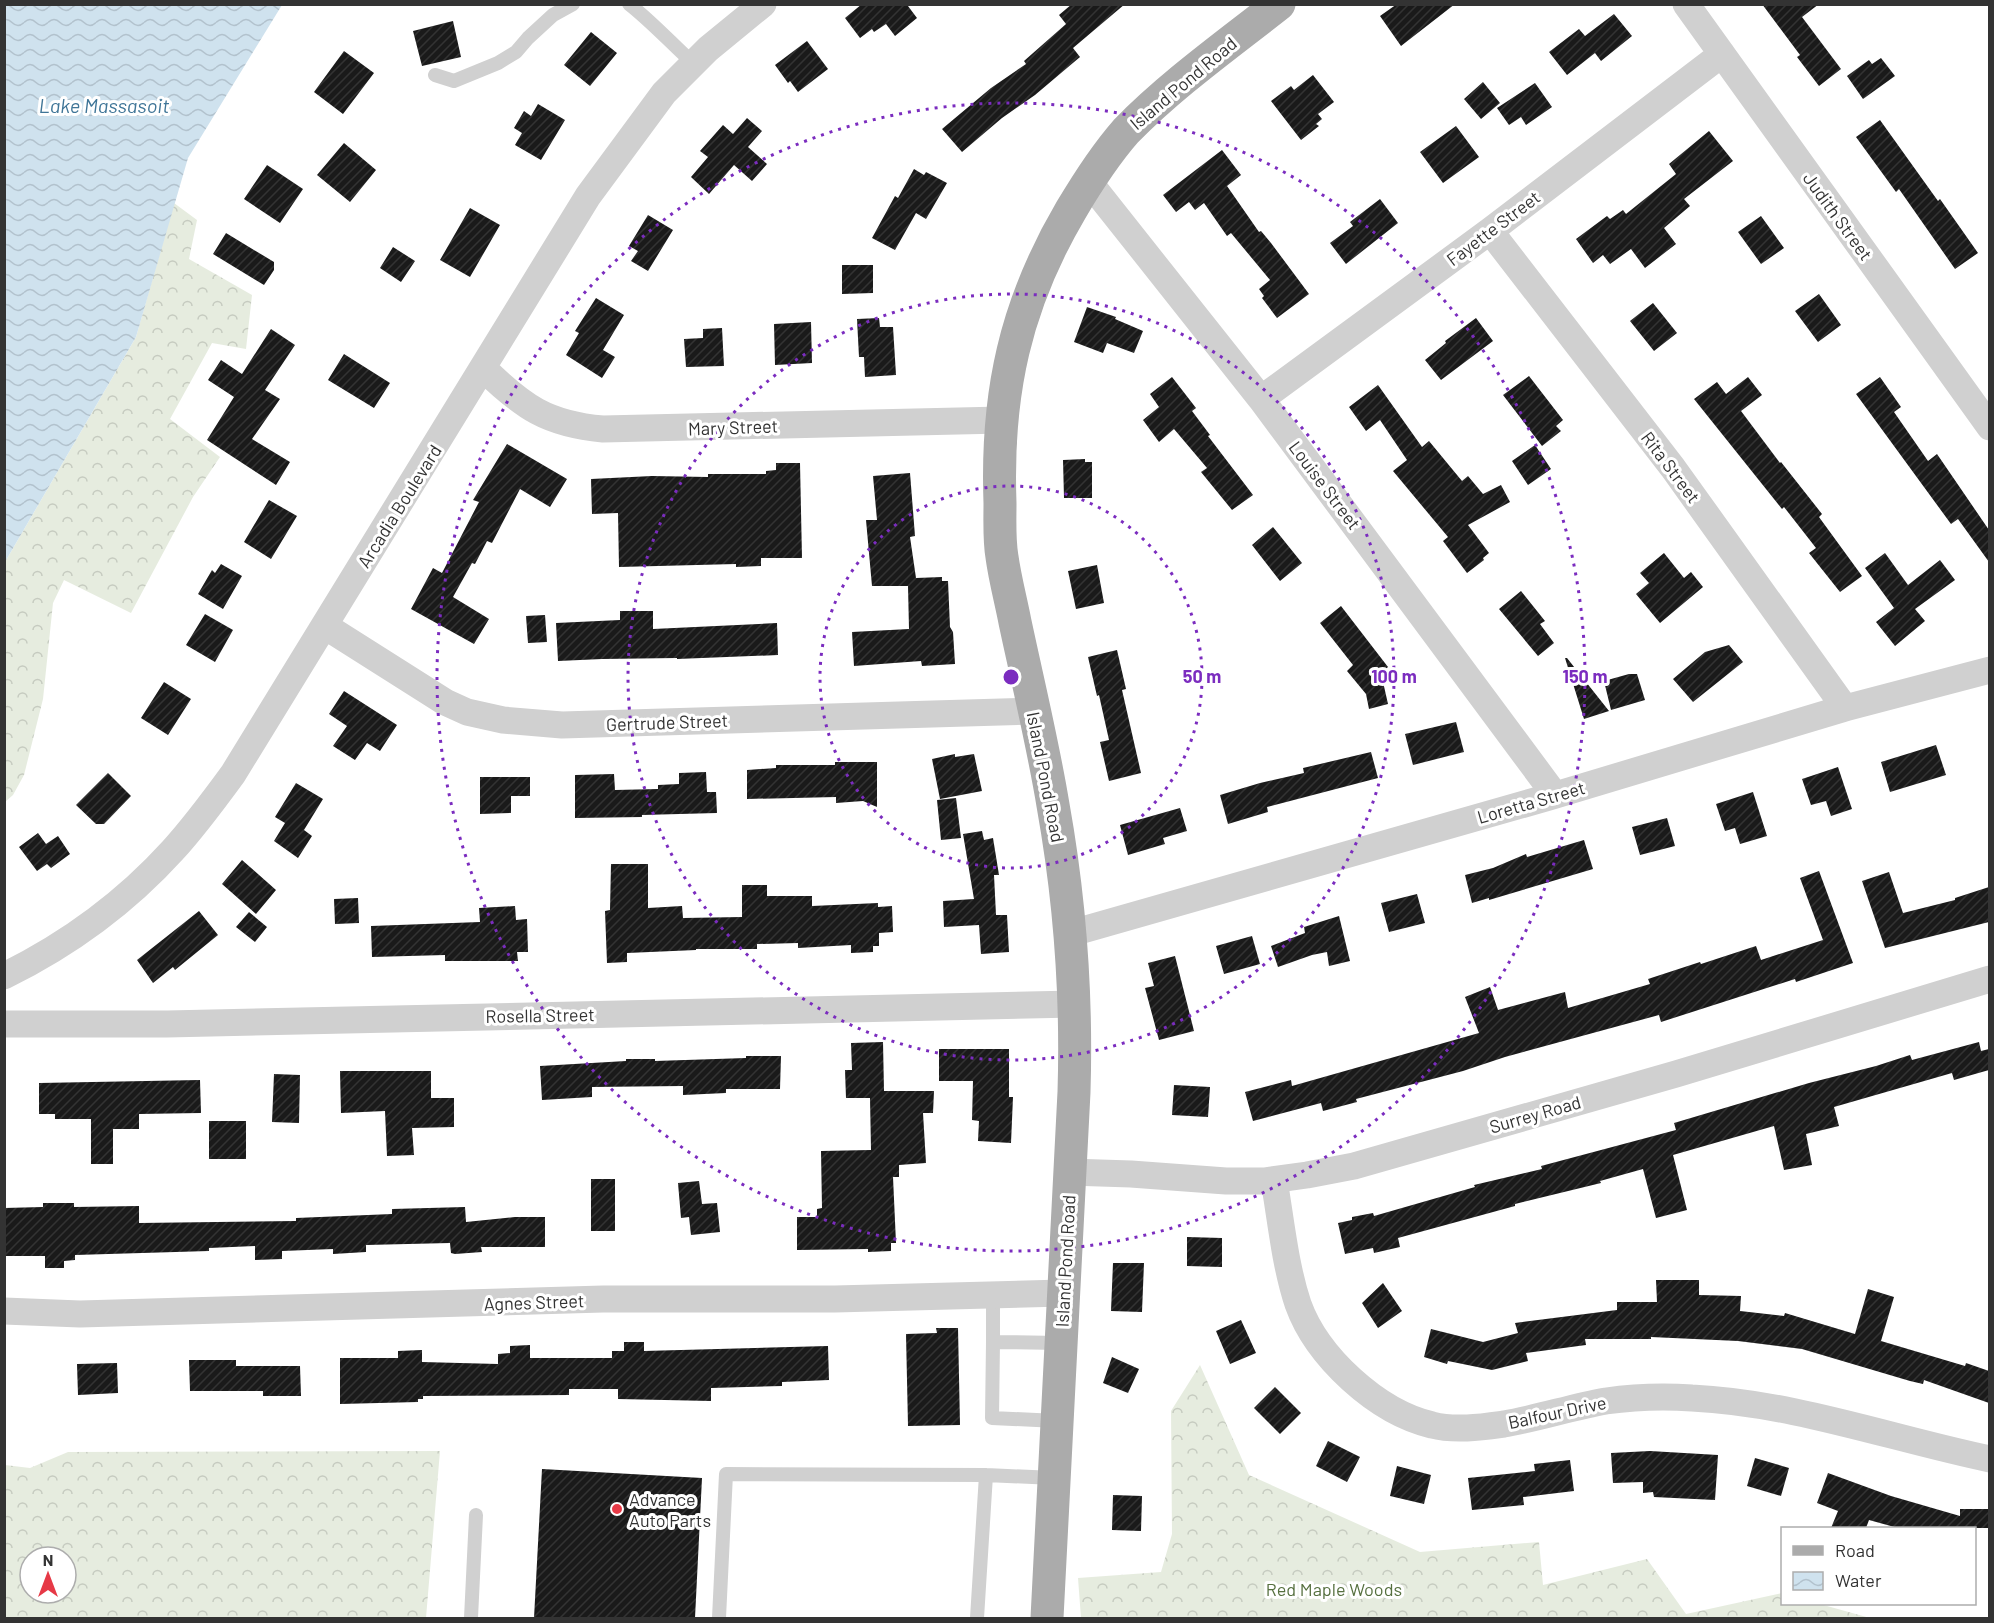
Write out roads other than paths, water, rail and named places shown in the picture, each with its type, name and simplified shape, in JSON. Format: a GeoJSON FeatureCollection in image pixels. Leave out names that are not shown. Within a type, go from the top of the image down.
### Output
{"type":"FeatureCollection","features":[{"type":"Feature","properties":{"kind":"main road","name":"Island Pond Road"},"geometry":{"type":"LineString","coordinates":[[1047,1618],[1074,1092],[1075,1004],[1072,933],[1053,803],[1001,556],[999,475],[1002,420],[1010,361],[1018,326],[1030,291],[1062,225],[1089,182],[1125,133],[1152,107],[1279,4]]}},
{"type":"Feature","properties":{"kind":"street","name":"Arcadia Boulevard"},"geometry":{"type":"LineString","coordinates":[[4,976],[59,946],[132,892],[174,849],[233,774],[588,196],[651,109],[693,63],[763,4]]}},
{"type":"Feature","properties":{"kind":"street","name":"Judith Street"},"geometry":{"type":"LineString","coordinates":[[1686,4],[1989,427]]}},
{"type":"Feature","properties":{"kind":"street","name":"Fayette Street"},"geometry":{"type":"LineString","coordinates":[[1261,399],[1490,231],[1722,54]]}},
{"type":"Feature","properties":{"kind":"street","name":"Louise Street"},"geometry":{"type":"LineString","coordinates":[[1089,182],[1261,399],[1555,795]]}},
{"type":"Feature","properties":{"kind":"street","name":"Rita Street"},"geometry":{"type":"LineString","coordinates":[[1490,231],[1673,468],[1845,708]]}},
{"type":"Feature","properties":{"kind":"street","name":"Mary Street"},"geometry":{"type":"LineString","coordinates":[[483,368],[507,392],[538,413],[557,421],[591,428],[616,430],[1002,420]]}},
{"type":"Feature","properties":{"kind":"street","name":"Gertrude Street"},"geometry":{"type":"LineString","coordinates":[[325,626],[451,705],[485,717],[523,723],[562,725],[1034,711]]}},
{"type":"Feature","properties":{"kind":"street","name":"Loretta Street"},"geometry":{"type":"LineString","coordinates":[[1072,933],[1555,795],[1845,708],[1989,670]]}},
{"type":"Feature","properties":{"kind":"street","name":"Surrey Road"},"geometry":{"type":"LineString","coordinates":[[1069,1172],[1226,1181],[1274,1180],[1354,1166],[1676,1074],[1989,980]]}},
{"type":"Feature","properties":{"kind":"street","name":"Rosella Street"},"geometry":{"type":"LineString","coordinates":[[4,1024],[166,1024],[1075,1004]]}},
{"type":"Feature","properties":{"kind":"street","name":"Balfour Drive"},"geometry":{"type":"LineString","coordinates":[[1274,1180],[1292,1280],[1298,1304],[1308,1327],[1329,1356],[1355,1382],[1383,1403],[1416,1420],[1433,1426],[1482,1426],[1505,1424],[1590,1404],[1631,1398],[1677,1397],[1726,1400],[1793,1410],[1989,1459]]}},
{"type":"Feature","properties":{"kind":"street","name":"Agnes Street"},"geometry":{"type":"LineString","coordinates":[[4,1311],[80,1314],[603,1299],[835,1299],[1063,1293]]}},
{"type":"Feature","properties":{"kind":"lane"},"geometry":{"type":"LineString","coordinates":[[435,75],[454,81],[498,63],[516,52],[553,15],[573,4]]}},
{"type":"Feature","properties":{"kind":"lane"},"geometry":{"type":"LineString","coordinates":[[629,4],[645,16],[693,63]]}},
{"type":"Feature","properties":{"kind":"lane"},"geometry":{"type":"LineString","coordinates":[[993,1294],[992,1418],[1057,1421]]}},
{"type":"Feature","properties":{"kind":"lane"},"geometry":{"type":"LineString","coordinates":[[993,1342],[1060,1343]]}},
{"type":"Feature","properties":{"kind":"lane"},"geometry":{"type":"LineString","coordinates":[[719,1618],[726,1474],[986,1475],[1054,1478]]}},
{"type":"Feature","properties":{"kind":"lane"},"geometry":{"type":"LineString","coordinates":[[977,1618],[986,1475]]}},
{"type":"Feature","properties":{"kind":"lane"},"geometry":{"type":"LineString","coordinates":[[471,1618],[476,1515]]}},
{"type":"Feature","properties":{"kind":"water","name":"Lake Massasoit"},"geometry":{"type":"Polygon","coordinates":[[[5,4],[282,5],[188,158],[136,337],[5,562],[5,4]]]}},
{"type":"Feature","properties":{"kind":"place","name":"Advance Auto Parts"},"geometry":{"type":"Point","coordinates":[617,1509]}},
{"type":"Feature","properties":{"kind":"park label","name":"Red Maple Woods"},"geometry":{"type":"Point","coordinates":[1334,1589]}}]}
